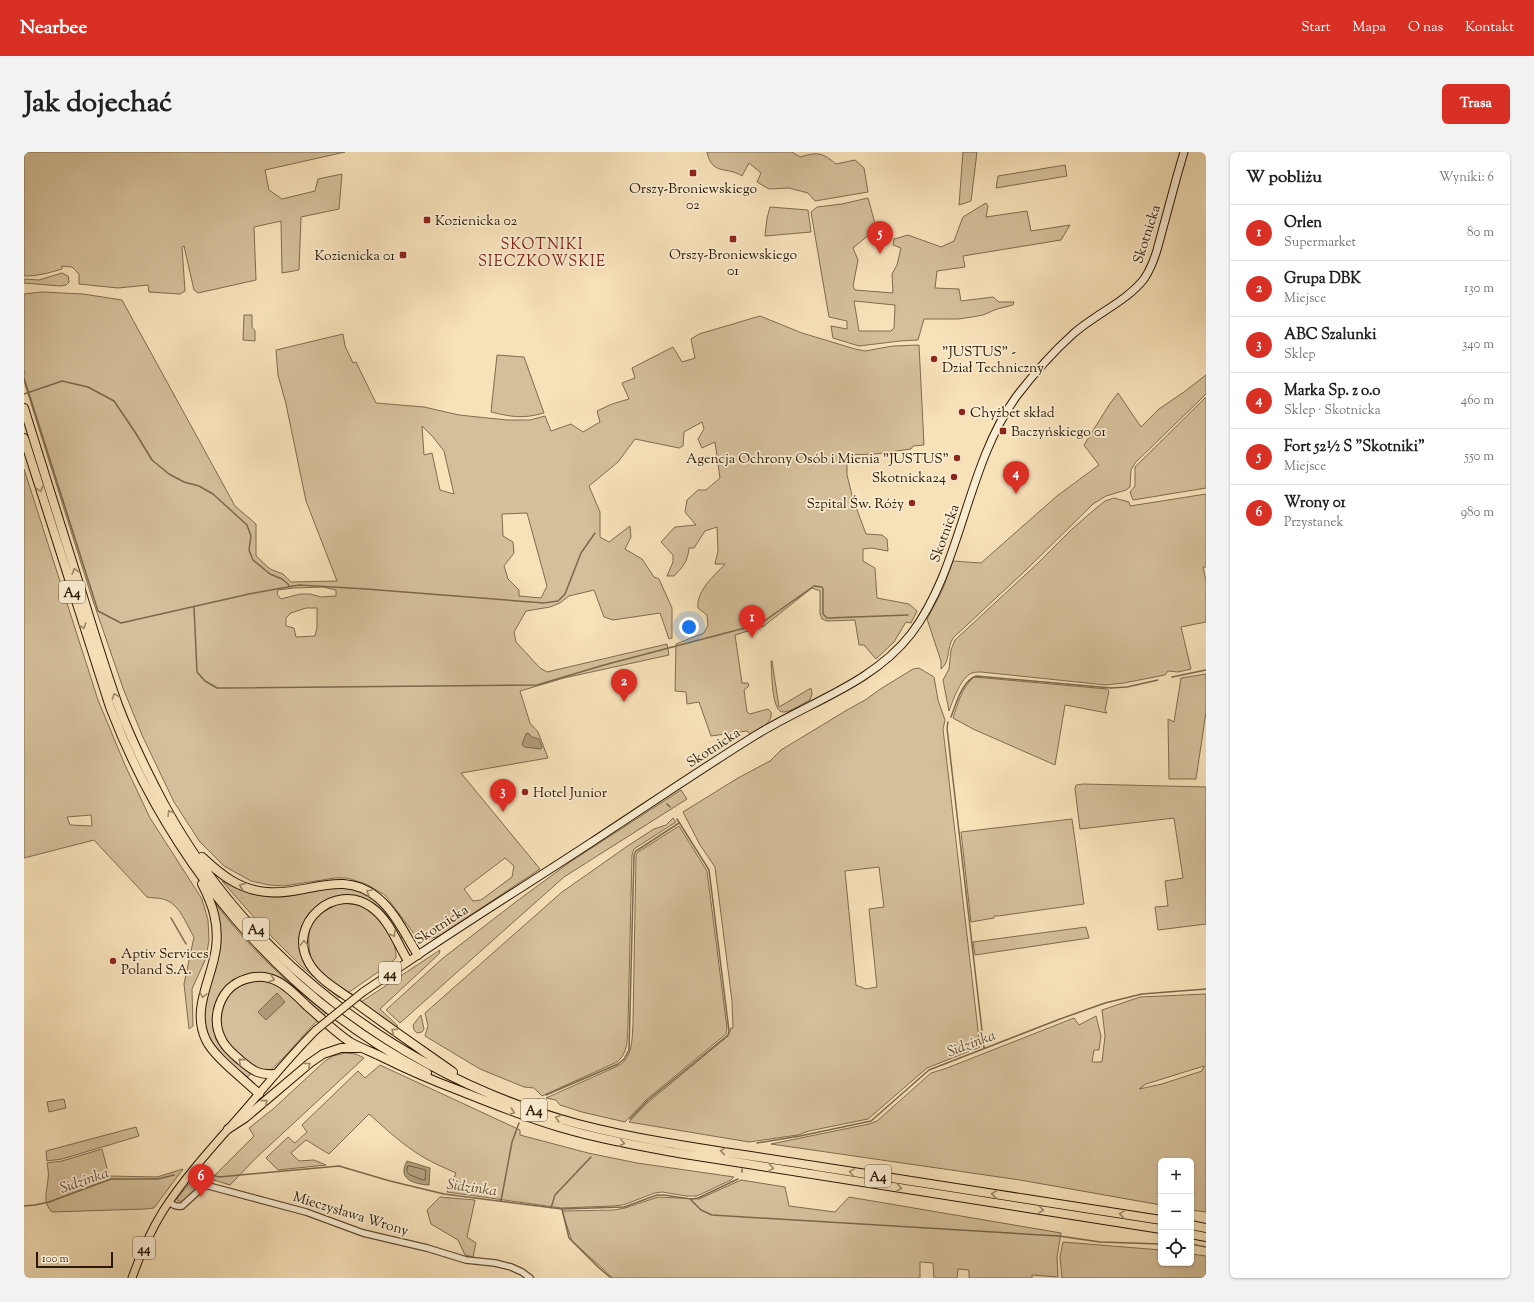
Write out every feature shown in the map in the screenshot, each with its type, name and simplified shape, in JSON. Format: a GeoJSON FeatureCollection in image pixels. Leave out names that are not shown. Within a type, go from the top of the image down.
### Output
{"type":"FeatureCollection","features":[{"type":"Feature","properties":{"kind":"highway","name":"A4"},"geometry":{"type":"LineString","coordinates":[[24,408],[118,705],[133,741],[166,808],[190,847],[238,910],[274,949],[315,986],[358,1019],[390,1041],[436,1068],[475,1087],[553,1116],[596,1128],[647,1139],[1158,1220]]}},
{"type":"Feature","properties":{"kind":"highway","name":"A4"},"geometry":{"type":"LineString","coordinates":[[24,438],[95,665],[117,725],[135,767],[166,824],[190,862],[241,926],[307,991],[375,1042],[421,1070],[476,1097],[528,1117],[565,1129],[644,1147],[1158,1229]]}},
{"type":"Feature","properties":{"kind":"highway"},"geometry":{"type":"LineString","coordinates":[[190,847],[221,875],[241,886],[257,891],[284,892],[336,883],[348,884],[362,888],[372,893],[386,906],[418,954]]}},
{"type":"Feature","properties":{"kind":"highway"},"geometry":{"type":"LineString","coordinates":[[190,862],[209,898],[215,916],[217,930],[216,949],[202,1003],[201,1021],[204,1034],[209,1045],[218,1055],[259,1094]]}},
{"type":"Feature","properties":{"kind":"highway"},"geometry":{"type":"LineString","coordinates":[[408,961],[380,915],[370,906],[360,901],[343,899],[328,904],[319,909],[311,918],[305,931],[304,944],[306,956],[312,967],[322,977],[398,1034],[475,1087]]}},
{"type":"Feature","properties":{"kind":"highway"},"geometry":{"type":"LineString","coordinates":[[275,1074],[262,1074],[251,1069],[227,1048],[218,1032],[216,1016],[221,1001],[230,988],[245,979],[263,977],[281,982],[336,1032],[351,1042],[426,1078],[476,1097]]}},
{"type":"Feature","properties":{"kind":"highway"},"geometry":{"type":"LineString","coordinates":[[228,1129],[245,1118],[310,1063],[323,1054],[341,1048],[366,1049]]}},
{"type":"Feature","properties":{"kind":"highway"},"geometry":{"type":"LineString","coordinates":[[1194,1226],[1206,1228]]}},
{"type":"Feature","properties":{"kind":"highway"},"geometry":{"type":"LineString","coordinates":[[1194,1234],[1206,1236]]}},
{"type":"Feature","properties":{"kind":"main road","name":"Skotnicka"},"geometry":{"type":"LineString","coordinates":[[132,1278],[146,1242],[169,1202],[275,1074],[316,1030],[363,992],[418,954],[779,720],[866,676],[902,644],[921,619],[932,599],[947,564],[991,444],[1015,399],[1073,334],[1128,294],[1144,278],[1154,260],[1184,152]]}},
{"type":"Feature","properties":{"kind":"street","name":"Mieczysława Wrony"},"geometry":{"type":"LineString","coordinates":[[190,1175],[205,1185],[306,1212],[363,1233],[427,1248],[466,1260],[511,1267],[530,1278]]}},
{"type":"Feature","properties":{"kind":"street"},"geometry":{"type":"LineString","coordinates":[[169,1202],[178,1207],[182,1206],[205,1185]]}},
{"type":"Feature","properties":{"kind":"shaded area"},"geometry":{"type":"Polygon","coordinates":[[[24,152],[345,152],[265,170],[269,190],[282,199],[315,191],[318,179],[342,174],[339,209],[301,217],[299,270],[282,273],[281,221],[254,227],[256,280],[198,293],[194,290],[184,246],[182,247],[185,291],[180,294],[149,292],[148,285],[118,288],[79,284],[79,274],[72,267],[62,266],[62,269],[52,272],[24,276],[24,152]]]}},
{"type":"Feature","properties":{"kind":"shaded area"},"geometry":{"type":"Polygon","coordinates":[[[707,152],[792,152],[800,157],[811,154],[819,154],[827,157],[836,164],[855,160],[864,168],[868,192],[815,201],[808,193],[789,188],[769,189],[757,182],[761,173],[749,163],[742,176],[731,171],[716,168],[709,160],[707,152]]]}},
{"type":"Feature","properties":{"kind":"shaded area"},"geometry":{"type":"Polygon","coordinates":[[[963,152],[977,152],[971,201],[959,205],[963,152]]]}},
{"type":"Feature","properties":{"kind":"shaded area"},"geometry":{"type":"Polygon","coordinates":[[[1065,165],[1067,176],[996,188],[998,176],[1065,165]]]}},
{"type":"Feature","properties":{"kind":"shaded area"},"geometry":{"type":"Polygon","coordinates":[[[868,198],[876,227],[877,236],[870,234],[853,248],[858,260],[853,286],[855,290],[893,293],[892,274],[897,265],[901,248],[893,245],[894,239],[908,235],[941,247],[954,241],[963,217],[986,203],[988,206],[986,217],[1027,211],[1031,231],[1070,225],[1061,240],[963,256],[965,267],[937,271],[935,288],[959,289],[961,301],[993,297],[999,302],[1014,302],[1013,305],[972,317],[958,319],[924,319],[918,340],[859,346],[833,338],[831,326],[847,329],[847,321],[829,317],[811,212],[817,207],[842,204],[868,198]],[[854,301],[859,331],[891,331],[894,328],[895,305],[854,301]]]}},
{"type":"Feature","properties":{"kind":"shaded area"},"geometry":{"type":"Polygon","coordinates":[[[770,207],[808,210],[811,232],[765,236],[770,207]]]}},
{"type":"Feature","properties":{"kind":"shaded area"},"geometry":{"type":"Polygon","coordinates":[[[62,273],[68,276],[69,282],[66,285],[60,286],[24,283],[24,279],[39,280],[62,273]]]}},
{"type":"Feature","properties":{"kind":"shaded area"},"geometry":{"type":"Polygon","coordinates":[[[42,292],[83,294],[122,300],[235,506],[256,524],[256,556],[270,569],[283,574],[291,582],[337,581],[306,501],[286,404],[278,375],[276,350],[343,334],[345,346],[353,363],[356,362],[376,403],[424,407],[459,415],[507,420],[530,420],[545,416],[551,431],[571,424],[583,432],[600,422],[597,411],[612,404],[629,399],[622,383],[635,378],[632,368],[673,347],[682,362],[695,358],[691,339],[699,334],[760,316],[802,333],[865,351],[893,346],[919,345],[924,445],[913,446],[911,449],[876,454],[847,455],[847,475],[853,499],[866,534],[882,535],[887,539],[888,551],[872,548],[863,549],[863,561],[875,568],[877,598],[909,604],[917,611],[911,623],[906,622],[894,642],[876,659],[864,645],[859,645],[855,620],[827,621],[822,619],[820,614],[820,591],[812,588],[764,626],[735,635],[742,683],[748,683],[749,686],[744,690],[747,712],[750,714],[768,709],[771,712],[771,716],[768,723],[750,734],[747,731],[711,736],[699,702],[687,704],[686,692],[675,691],[676,644],[704,633],[708,625],[707,615],[698,608],[698,602],[707,584],[725,564],[715,564],[718,551],[717,527],[705,531],[694,548],[689,548],[688,557],[680,570],[674,576],[667,576],[673,562],[673,555],[661,542],[675,527],[696,525],[685,512],[687,500],[698,490],[706,490],[720,478],[715,442],[702,448],[698,439],[704,429],[702,422],[684,432],[683,446],[679,448],[635,439],[618,462],[589,486],[600,512],[600,537],[609,542],[630,526],[631,537],[625,549],[642,559],[654,577],[659,579],[672,608],[672,638],[669,639],[660,613],[613,620],[604,617],[594,590],[569,596],[560,603],[550,607],[526,611],[514,632],[516,642],[540,668],[547,672],[667,644],[669,655],[564,678],[520,691],[530,723],[538,732],[548,758],[461,773],[540,869],[439,936],[424,941],[415,935],[385,895],[366,884],[347,878],[335,878],[284,886],[269,885],[251,881],[224,866],[200,842],[174,802],[142,735],[123,688],[92,598],[24,381],[24,294],[42,292]],[[422,426],[424,455],[432,453],[440,490],[454,494],[444,451],[422,426]],[[527,513],[502,514],[503,536],[513,542],[514,553],[504,566],[508,579],[519,590],[519,596],[541,598],[547,586],[527,513]],[[323,587],[278,590],[277,594],[281,599],[300,594],[310,594],[321,597],[336,596],[336,590],[323,587]],[[306,608],[291,613],[286,618],[286,626],[294,628],[296,637],[315,636],[317,628],[317,608],[306,608]],[[505,858],[464,889],[473,901],[481,900],[512,877],[514,866],[505,858]]]}},
{"type":"Feature","properties":{"kind":"shaded area"},"geometry":{"type":"Polygon","coordinates":[[[244,315],[252,315],[252,327],[255,331],[255,341],[243,340],[244,315]]]}},
{"type":"Feature","properties":{"kind":"shaded area"},"geometry":{"type":"Polygon","coordinates":[[[497,355],[524,357],[544,413],[518,417],[491,412],[497,355]]]}},
{"type":"Feature","properties":{"kind":"shaded area"},"geometry":{"type":"Polygon","coordinates":[[[1206,375],[1206,394],[1135,463],[1131,470],[1130,487],[1126,490],[1106,496],[1093,504],[1026,570],[953,638],[946,662],[941,669],[941,661],[927,619],[942,591],[953,561],[981,563],[1057,496],[1099,465],[1084,445],[1118,393],[1141,427],[1159,409],[1206,375]]]}},
{"type":"Feature","properties":{"kind":"shaded area"},"geometry":{"type":"Polygon","coordinates":[[[1206,397],[1206,488],[1133,500],[1130,492],[1135,486],[1135,467],[1206,397]]]}},
{"type":"Feature","properties":{"kind":"shaded area"},"geometry":{"type":"Polygon","coordinates":[[[24,469],[98,700],[125,765],[150,818],[202,899],[208,920],[209,940],[206,958],[192,989],[193,1026],[189,1029],[184,984],[194,937],[179,910],[171,902],[164,899],[147,897],[94,840],[24,858],[24,469]],[[91,815],[67,817],[70,825],[92,826],[91,815]]]}},
{"type":"Feature","properties":{"kind":"shaded area"},"geometry":{"type":"Polygon","coordinates":[[[1206,494],[1206,567],[1203,567],[1206,581],[1206,622],[1181,627],[1191,669],[1178,672],[1168,671],[1165,675],[1106,685],[974,672],[964,679],[955,695],[949,711],[943,680],[949,669],[951,650],[955,640],[1095,509],[1105,501],[1114,498],[1129,502],[1130,506],[1206,494]]]}},
{"type":"Feature","properties":{"kind":"shaded area"},"geometry":{"type":"Polygon","coordinates":[[[771,661],[779,707],[811,688],[812,694],[810,700],[790,711],[780,711],[774,699],[771,661]]]}},
{"type":"Feature","properties":{"kind":"shaded area"},"geometry":{"type":"Polygon","coordinates":[[[919,668],[934,677],[938,700],[945,720],[943,729],[980,1047],[927,1068],[868,1119],[809,1131],[798,1135],[749,1142],[629,1122],[646,1104],[728,1036],[731,1028],[733,1028],[732,1001],[715,867],[700,845],[683,812],[738,778],[770,761],[781,750],[865,700],[913,669],[919,668]],[[879,867],[845,871],[856,985],[866,989],[877,987],[869,909],[884,907],[879,867]]]}},
{"type":"Feature","properties":{"kind":"shaded area"},"geometry":{"type":"Polygon","coordinates":[[[1206,674],[1206,712],[1196,779],[1169,779],[1168,719],[1174,722],[1181,678],[1206,674]]]}},
{"type":"Feature","properties":{"kind":"shaded area"},"geometry":{"type":"Polygon","coordinates":[[[974,677],[1107,689],[1109,691],[1105,710],[1107,713],[1065,705],[1055,765],[973,729],[953,718],[963,690],[974,677]]]}},
{"type":"Feature","properties":{"kind":"shaded area"},"geometry":{"type":"Polygon","coordinates":[[[1076,785],[1206,787],[1206,924],[1158,930],[1155,907],[1168,906],[1165,881],[1183,878],[1174,818],[1080,829],[1075,789],[1076,785]]]}},
{"type":"Feature","properties":{"kind":"shaded area"},"geometry":{"type":"Polygon","coordinates":[[[681,790],[687,799],[564,877],[400,1023],[386,1010],[443,958],[517,901],[570,862],[681,790]]]}},
{"type":"Feature","properties":{"kind":"shaded area"},"geometry":{"type":"Polygon","coordinates":[[[673,818],[676,822],[634,849],[632,855],[627,1040],[624,1054],[617,1062],[542,1096],[534,1088],[524,1087],[480,1069],[425,1036],[428,1026],[425,1013],[562,892],[629,845],[654,829],[666,825],[673,818]]]}},
{"type":"Feature","properties":{"kind":"shaded area"},"geometry":{"type":"Polygon","coordinates":[[[1072,819],[1084,904],[994,916],[994,918],[971,922],[961,832],[1072,819]]]}},
{"type":"Feature","properties":{"kind":"shaded area"},"geometry":{"type":"Polygon","coordinates":[[[679,826],[707,871],[727,1028],[726,1034],[646,1100],[625,1122],[582,1112],[560,1105],[556,1100],[546,1098],[620,1065],[630,1052],[633,1023],[636,855],[638,852],[679,826]]]}},
{"type":"Feature","properties":{"kind":"shaded area"},"geometry":{"type":"Polygon","coordinates":[[[222,881],[257,895],[276,897],[286,897],[334,886],[361,891],[370,896],[385,910],[403,937],[399,939],[375,905],[327,900],[314,911],[306,920],[301,930],[300,946],[302,955],[311,971],[340,997],[339,998],[302,967],[267,932],[222,881]]]}},
{"type":"Feature","properties":{"kind":"shaded area"},"geometry":{"type":"Polygon","coordinates":[[[215,903],[253,948],[267,962],[326,1013],[323,1016],[265,974],[220,995],[214,1007],[213,1028],[216,1039],[222,1049],[251,1074],[247,1077],[232,1065],[213,1045],[205,1028],[203,1019],[217,913],[215,903]]]}},
{"type":"Feature","properties":{"kind":"shaded area"},"geometry":{"type":"Polygon","coordinates":[[[343,903],[359,905],[373,913],[390,934],[396,958],[348,993],[320,971],[311,958],[309,946],[310,928],[313,922],[322,912],[343,903]]]}},
{"type":"Feature","properties":{"kind":"shaded area"},"geometry":{"type":"Polygon","coordinates":[[[1086,927],[1089,938],[975,955],[973,942],[1086,927]]]}},
{"type":"Feature","properties":{"kind":"shaded area"},"geometry":{"type":"Polygon","coordinates":[[[440,950],[439,954],[380,1009],[398,1026],[396,1027],[361,1002],[440,950]]]}},
{"type":"Feature","properties":{"kind":"shaded area"},"geometry":{"type":"Polygon","coordinates":[[[260,980],[272,983],[284,989],[319,1019],[270,1070],[260,1070],[235,1051],[226,1039],[221,1027],[220,1014],[223,1003],[231,993],[243,985],[260,980]]]}},
{"type":"Feature","properties":{"kind":"shaded area"},"geometry":{"type":"Polygon","coordinates":[[[1206,994],[1206,1212],[1194,1210],[1194,1158],[1158,1158],[1158,1204],[1020,1180],[771,1144],[869,1124],[877,1121],[931,1073],[1074,1018],[1079,1025],[1096,1016],[1101,1036],[1099,1050],[1094,1050],[1092,1062],[1102,1062],[1105,1036],[1102,1010],[1140,997],[1206,994]],[[1204,1066],[1146,1084],[1139,1089],[1162,1084],[1202,1071],[1204,1066]]]}},
{"type":"Feature","properties":{"kind":"shaded area"},"geometry":{"type":"Polygon","coordinates":[[[421,1015],[424,1029],[422,1032],[417,1033],[414,1030],[413,1025],[421,1015]]]}},
{"type":"Feature","properties":{"kind":"shaded area"},"geometry":{"type":"Polygon","coordinates":[[[345,1053],[356,1054],[364,1058],[256,1158],[230,1185],[211,1179],[254,1136],[249,1128],[273,1109],[325,1061],[333,1056],[345,1053]]]}},
{"type":"Feature","properties":{"kind":"shaded area"},"geometry":{"type":"Polygon","coordinates":[[[380,1065],[520,1130],[520,1135],[588,1153],[637,1163],[734,1177],[731,1180],[697,1196],[686,1196],[662,1192],[655,1193],[623,1205],[613,1206],[561,1208],[447,1192],[456,1173],[416,1152],[395,1137],[369,1114],[329,1154],[306,1140],[291,1153],[299,1161],[314,1160],[326,1165],[278,1170],[266,1158],[288,1137],[295,1143],[307,1132],[302,1125],[358,1071],[365,1078],[380,1065]]]}},
{"type":"Feature","properties":{"kind":"shaded area"},"geometry":{"type":"Polygon","coordinates":[[[64,1099],[66,1108],[49,1112],[47,1102],[64,1099]]]}},
{"type":"Feature","properties":{"kind":"shaded area"},"geometry":{"type":"Polygon","coordinates":[[[136,1127],[139,1136],[62,1159],[47,1161],[46,1151],[136,1127]]]}},
{"type":"Feature","properties":{"kind":"shaded area"},"geometry":{"type":"Polygon","coordinates":[[[102,1149],[109,1176],[157,1177],[183,1169],[154,1208],[52,1212],[46,1201],[48,1175],[47,1163],[62,1161],[102,1149]]]}},
{"type":"Feature","properties":{"kind":"shaded area"},"geometry":{"type":"Polygon","coordinates":[[[741,1180],[785,1187],[789,1206],[835,1212],[849,1197],[1061,1233],[1057,1257],[1058,1277],[1032,1275],[1032,1278],[969,1278],[969,1270],[958,1269],[957,1278],[934,1278],[933,1263],[920,1262],[920,1278],[613,1278],[572,1241],[562,1211],[614,1210],[658,1197],[699,1199],[741,1180]]]}},
{"type":"Feature","properties":{"kind":"shaded area"},"geometry":{"type":"Polygon","coordinates":[[[193,1182],[197,1185],[196,1191],[183,1202],[177,1200],[190,1183],[193,1182]]]}},
{"type":"Feature","properties":{"kind":"shaded area"},"geometry":{"type":"Polygon","coordinates":[[[440,1197],[475,1200],[467,1237],[476,1243],[473,1257],[465,1255],[458,1240],[431,1224],[427,1210],[440,1197]]]}},
{"type":"Feature","properties":{"kind":"shaded area"},"geometry":{"type":"Polygon","coordinates":[[[1063,1242],[1158,1250],[1158,1266],[1194,1266],[1194,1254],[1206,1256],[1206,1278],[1062,1278],[1060,1257],[1063,1242]]]}},
{"type":"Feature","properties":{"kind":"water"},"geometry":{"type":"Polygon","coordinates":[[[528,733],[532,737],[539,739],[542,747],[541,749],[524,747],[522,744],[526,734],[528,733]]]}},
{"type":"Feature","properties":{"kind":"water"},"geometry":{"type":"Polygon","coordinates":[[[277,993],[285,1002],[266,1020],[258,1012],[277,993]]]}},
{"type":"Feature","properties":{"kind":"water"},"geometry":{"type":"Polygon","coordinates":[[[407,1161],[430,1168],[429,1185],[412,1182],[405,1176],[404,1167],[407,1161]]]}},
{"type":"Feature","properties":{"kind":"waterway"},"geometry":{"type":"LineString","coordinates":[[24,378],[98,611],[121,623],[249,594],[299,585],[544,603],[558,601],[565,594],[581,553],[595,533]]}},
{"type":"Feature","properties":{"kind":"waterway"},"geometry":{"type":"LineString","coordinates":[[24,394],[62,381],[88,387],[114,401],[152,460],[169,474],[184,482],[199,486],[213,494],[247,525],[251,536],[249,550],[253,560],[270,574],[282,579],[289,586]]}},
{"type":"Feature","properties":{"kind":"waterway"},"geometry":{"type":"LineString","coordinates":[[194,607],[197,672],[205,681],[217,688],[537,685],[604,665],[760,624],[814,586],[822,587],[823,589],[823,614],[827,618],[908,615]]}},
{"type":"Feature","properties":{"kind":"waterway"},"geometry":{"type":"LineString","coordinates":[[1172,677],[1206,670]]}},
{"type":"Feature","properties":{"kind":"waterway"},"geometry":{"type":"LineString","coordinates":[[951,717],[963,688],[976,676],[1111,688],[1127,687],[1158,680]]}},
{"type":"Feature","properties":{"kind":"waterway"},"geometry":{"type":"LineString","coordinates":[[948,722],[947,728],[984,1048]]}},
{"type":"Feature","properties":{"kind":"waterway"},"geometry":{"type":"LineString","coordinates":[[667,804],[670,807]]}},
{"type":"Feature","properties":{"kind":"waterway"},"geometry":{"type":"LineString","coordinates":[[630,1119],[647,1101],[728,1035],[729,1031],[709,870],[677,819]]}},
{"type":"Feature","properties":{"kind":"waterway"},"geometry":{"type":"LineString","coordinates":[[546,1095],[618,1064],[624,1059],[629,1050],[634,855],[636,851],[679,823]]}},
{"type":"Feature","properties":{"kind":"waterway"},"geometry":{"type":"LineString","coordinates":[[171,918],[186,944]]}},
{"type":"Feature","properties":{"kind":"waterway","name":"Sidzinka"},"geometry":{"type":"LineString","coordinates":[[757,1143],[800,1136],[871,1121],[929,1070],[1105,1003],[1142,994],[1206,989]]}},
{"type":"Feature","properties":{"kind":"waterway"},"geometry":{"type":"LineString","coordinates":[[527,1100],[534,1102],[539,1099]]}},
{"type":"Feature","properties":{"kind":"waterway"},"geometry":{"type":"LineString","coordinates":[[501,1201],[512,1142],[519,1123]]}},
{"type":"Feature","properties":{"kind":"waterway"},"geometry":{"type":"LineString","coordinates":[[551,1208],[555,1195],[591,1157]]}},
{"type":"Feature","properties":{"kind":"waterway","name":"Sidzinka"},"geometry":{"type":"LineString","coordinates":[[202,1172],[219,1177],[339,1166],[390,1181],[444,1194],[562,1209],[624,1207],[657,1195],[691,1199],[698,1198],[738,1179]]}},
{"type":"Feature","properties":{"kind":"waterway","name":"Sidzinka"},"geometry":{"type":"LineString","coordinates":[[24,1206],[49,1202],[111,1179],[158,1179],[174,1175]]}},
{"type":"Feature","properties":{"kind":"waterway"},"geometry":{"type":"LineString","coordinates":[[691,1200],[701,1210],[712,1215],[1059,1236],[1100,1242],[1158,1244]]}},
{"type":"Feature","properties":{"kind":"waterway"},"geometry":{"type":"LineString","coordinates":[[562,1209],[569,1238],[611,1278]]}},
{"type":"Feature","properties":{"kind":"waterway"},"geometry":{"type":"LineString","coordinates":[[1194,1245],[1206,1247]]}},
{"type":"Feature","properties":{"kind":"place","name":"Orszy-Broniewskiego 02"},"geometry":{"type":"Point","coordinates":[693,173]}},
{"type":"Feature","properties":{"kind":"place","name":"Kozienicka 02"},"geometry":{"type":"Point","coordinates":[427,220]}},
{"type":"Feature","properties":{"kind":"place","name":"Orszy-Broniewskiego 01"},"geometry":{"type":"Point","coordinates":[733,239]}},
{"type":"Feature","properties":{"kind":"place","name":"Fort 52½ S \"Skotniki\""},"geometry":{"type":"Point","coordinates":[880,254]}},
{"type":"Feature","properties":{"kind":"place","name":"Kozienicka 01"},"geometry":{"type":"Point","coordinates":[403,255]}},
{"type":"Feature","properties":{"kind":"place","name":"\"JUSTUS\" - Dział Techniczny"},"geometry":{"type":"Point","coordinates":[934,359]}},
{"type":"Feature","properties":{"kind":"place","name":"Chyżbet skład"},"geometry":{"type":"Point","coordinates":[962,412]}},
{"type":"Feature","properties":{"kind":"place","name":"Baczyńskiego 01"},"geometry":{"type":"Point","coordinates":[1003,431]}},
{"type":"Feature","properties":{"kind":"place","name":"Agencja Ochrony Osób i Mienia \"JUSTUS\""},"geometry":{"type":"Point","coordinates":[957,458]}},
{"type":"Feature","properties":{"kind":"place","name":"Skotnicka24"},"geometry":{"type":"Point","coordinates":[954,477]}},
{"type":"Feature","properties":{"kind":"place","name":"Marka Sp. z o.o"},"geometry":{"type":"Point","coordinates":[1016,494]}},
{"type":"Feature","properties":{"kind":"place","name":"Szpital Św. Róży"},"geometry":{"type":"Point","coordinates":[912,503]}},
{"type":"Feature","properties":{"kind":"place","name":"Orlen"},"geometry":{"type":"Point","coordinates":[752,638]}},
{"type":"Feature","properties":{"kind":"place","name":"Grupa DBK"},"geometry":{"type":"Point","coordinates":[624,702]}},
{"type":"Feature","properties":{"kind":"place","name":"Hotel Junior"},"geometry":{"type":"Point","coordinates":[525,792]}},
{"type":"Feature","properties":{"kind":"place","name":"ABC Szalunki"},"geometry":{"type":"Point","coordinates":[503,812]}},
{"type":"Feature","properties":{"kind":"place","name":"Aptiv Services Poland S.A."},"geometry":{"type":"Point","coordinates":[113,961]}},
{"type":"Feature","properties":{"kind":"place","name":"Wrony 01"},"geometry":{"type":"Point","coordinates":[201,1197]}},
{"type":"Feature","properties":{"kind":"district","name":"SKOTNIKI SIECZKOWSKIE"},"geometry":{"type":"Point","coordinates":[542,252]}}]}
